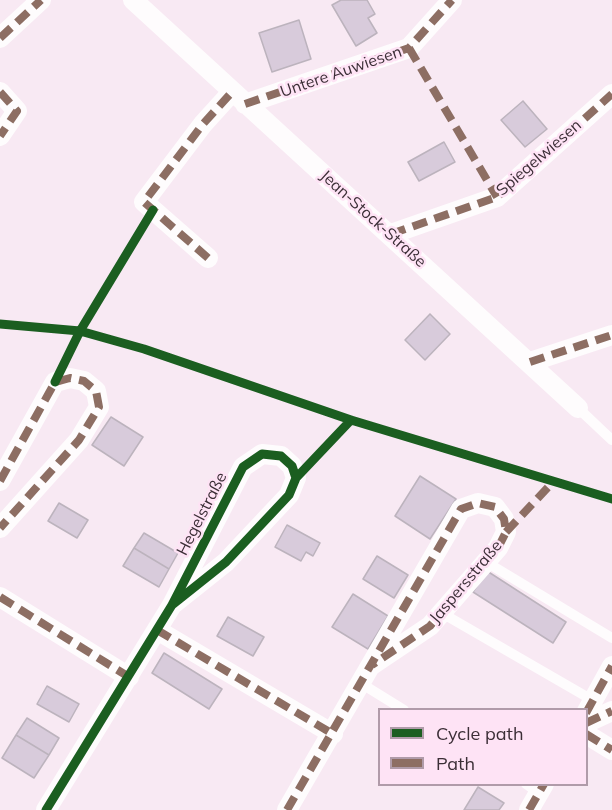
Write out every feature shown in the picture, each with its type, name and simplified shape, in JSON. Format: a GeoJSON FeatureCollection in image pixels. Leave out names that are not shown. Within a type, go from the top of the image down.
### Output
{"type":"FeatureCollection","features":[{"type":"Feature","properties":{"kind":"street"},"geometry":{"type":"LineString","coordinates":[[0,38],[41,0]]}},
{"type":"Feature","properties":{"kind":"street","name":"Jean-Stock-Straße"},"geometry":{"type":"LineString","coordinates":[[133,0],[391,234],[578,408]]}},
{"type":"Feature","properties":{"kind":"street","name":"Untere Auwiesen"},"geometry":{"type":"LineString","coordinates":[[239,98],[409,48],[452,0]]}},
{"type":"Feature","properties":{"kind":"street"},"geometry":{"type":"LineString","coordinates":[[0,92],[17,111],[0,136]]}},
{"type":"Feature","properties":{"kind":"street","name":"Spiegelwiesen"},"geometry":{"type":"LineString","coordinates":[[391,234],[497,197],[612,94]]}},
{"type":"Feature","properties":{"kind":"street"},"geometry":{"type":"LineString","coordinates":[[208,258],[144,202],[203,124],[239,98]]}},
{"type":"Feature","properties":{"kind":"street"},"geometry":{"type":"LineString","coordinates":[[530,362],[612,334]]}},
{"type":"Feature","properties":{"kind":"street"},"geometry":{"type":"LineString","coordinates":[[0,481],[55,382],[70,378],[84,381],[96,391],[99,407],[79,440],[0,528]]}},
{"type":"Feature","properties":{"kind":"street","name":"Hegelstraße"},"geometry":{"type":"LineString","coordinates":[[46,810],[172,605],[243,466],[262,454],[281,456],[292,466],[296,478],[289,495],[226,562],[172,605]]}},
{"type":"Feature","properties":{"kind":"street","name":"Jaspersstraße"},"geometry":{"type":"LineString","coordinates":[[287,810],[362,684],[372,665],[461,509],[478,502],[495,507],[504,519],[506,532],[498,548],[430,626],[372,665]]}},
{"type":"Feature","properties":{"kind":"street"},"geometry":{"type":"LineString","coordinates":[[0,597],[129,677]]}},
{"type":"Feature","properties":{"kind":"street"},"geometry":{"type":"LineString","coordinates":[[157,630],[333,734]]}},
{"type":"Feature","properties":{"kind":"street"},"geometry":{"type":"LineString","coordinates":[[590,707],[612,666]]}},
{"type":"Feature","properties":{"kind":"street"},"geometry":{"type":"LineString","coordinates":[[588,722],[612,711]]}},
{"type":"Feature","properties":{"kind":"street"},"geometry":{"type":"LineString","coordinates":[[588,735],[612,750]]}},
{"type":"Feature","properties":{"kind":"street"},"geometry":{"type":"LineString","coordinates":[[529,810],[536,787]]}},
{"type":"Feature","properties":{"kind":"lane","name":"Jean-Stock-Straße"},"geometry":{"type":"LineString","coordinates":[[578,408],[612,440]]}},
{"type":"Feature","properties":{"kind":"lane"},"geometry":{"type":"LineString","coordinates":[[486,562],[612,638]]}},
{"type":"Feature","properties":{"kind":"lane"},"geometry":{"type":"LineString","coordinates":[[440,612],[590,707]]}},
{"type":"Feature","properties":{"kind":"lane"},"geometry":{"type":"LineString","coordinates":[[362,684],[401,708]]}},
{"type":"Feature","properties":{"kind":"building"},"geometry":{"type":"Polygon","coordinates":[[[341,0],[367,0],[375,14],[368,18],[377,33],[356,46],[332,5],[341,0]]]}},
{"type":"Feature","properties":{"kind":"building"},"geometry":{"type":"Polygon","coordinates":[[[299,20],[311,59],[272,72],[259,33],[299,20]]]}},
{"type":"Feature","properties":{"kind":"building"},"geometry":{"type":"Polygon","coordinates":[[[523,101],[547,129],[525,147],[501,120],[523,101]]]}},
{"type":"Feature","properties":{"kind":"building"},"geometry":{"type":"Polygon","coordinates":[[[444,142],[455,162],[419,181],[408,162],[444,142]]]}},
{"type":"Feature","properties":{"kind":"building"},"geometry":{"type":"Polygon","coordinates":[[[430,314],[450,334],[425,360],[405,340],[430,314]]]}},
{"type":"Feature","properties":{"kind":"building"},"geometry":{"type":"Polygon","coordinates":[[[111,417],[143,437],[124,466],[92,445],[111,417]]]}},
{"type":"Feature","properties":{"kind":"building"},"geometry":{"type":"Polygon","coordinates":[[[420,476],[456,499],[430,539],[395,516],[420,476]]]}},
{"type":"Feature","properties":{"kind":"building"},"geometry":{"type":"Polygon","coordinates":[[[59,503],[88,520],[77,538],[48,521],[59,503]]]}},
{"type":"Feature","properties":{"kind":"building"},"geometry":{"type":"Polygon","coordinates":[[[287,525],[320,543],[313,556],[306,552],[301,561],[275,547],[287,525]]]}},
{"type":"Feature","properties":{"kind":"building"},"geometry":{"type":"Polygon","coordinates":[[[144,533],[178,553],[169,569],[134,548],[144,533]]]}},
{"type":"Feature","properties":{"kind":"building"},"geometry":{"type":"Polygon","coordinates":[[[134,548],[169,569],[159,587],[123,566],[134,548]]]}},
{"type":"Feature","properties":{"kind":"building"},"geometry":{"type":"Polygon","coordinates":[[[377,556],[408,575],[394,598],[363,579],[377,556]]]}},
{"type":"Feature","properties":{"kind":"building"},"geometry":{"type":"Polygon","coordinates":[[[487,571],[566,622],[553,643],[473,592],[487,571]]]}},
{"type":"Feature","properties":{"kind":"building"},"geometry":{"type":"Polygon","coordinates":[[[353,594],[388,616],[368,649],[332,627],[353,594]]]}},
{"type":"Feature","properties":{"kind":"building"},"geometry":{"type":"Polygon","coordinates":[[[228,617],[264,637],[253,656],[217,636],[228,617]]]}},
{"type":"Feature","properties":{"kind":"building"},"geometry":{"type":"Polygon","coordinates":[[[164,653],[222,689],[209,709],[152,673],[164,653]]]}},
{"type":"Feature","properties":{"kind":"building"},"geometry":{"type":"Polygon","coordinates":[[[47,686],[79,704],[69,722],[37,704],[47,686]]]}},
{"type":"Feature","properties":{"kind":"building"},"geometry":{"type":"Polygon","coordinates":[[[27,718],[59,738],[49,755],[16,735],[27,718]]]}},
{"type":"Feature","properties":{"kind":"building"},"geometry":{"type":"Polygon","coordinates":[[[16,735],[49,755],[34,778],[2,758],[16,735]]]}},
{"type":"Feature","properties":{"kind":"building"},"geometry":{"type":"Polygon","coordinates":[[[478,787],[504,803],[499,810],[464,810],[478,787]]]}},
{"type":"Feature","properties":{"kind":"marked path"},"geometry":{"type":"LineString","coordinates":[[0,38],[41,0]]}},
{"type":"Feature","properties":{"kind":"marked path"},"geometry":{"type":"LineString","coordinates":[[245,104],[409,48],[452,0]]}},
{"type":"Feature","properties":{"kind":"marked path"},"geometry":{"type":"LineString","coordinates":[[409,48],[497,197]]}},
{"type":"Feature","properties":{"kind":"marked path"},"geometry":{"type":"LineString","coordinates":[[0,92],[17,111],[0,136]]}},
{"type":"Feature","properties":{"kind":"marked path"},"geometry":{"type":"LineString","coordinates":[[208,258],[144,202],[203,124],[232,92]]}},
{"type":"Feature","properties":{"kind":"marked path"},"geometry":{"type":"LineString","coordinates":[[391,234],[497,197],[612,94]]}},
{"type":"Feature","properties":{"kind":"marked path"},"geometry":{"type":"LineString","coordinates":[[530,362],[612,335]]}},
{"type":"Feature","properties":{"kind":"marked path"},"geometry":{"type":"LineString","coordinates":[[0,481],[55,382],[70,378],[84,381],[96,391],[99,407],[79,440],[0,528]]}},
{"type":"Feature","properties":{"kind":"marked path"},"geometry":{"type":"LineString","coordinates":[[506,532],[553,482]]}},
{"type":"Feature","properties":{"kind":"marked path"},"geometry":{"type":"LineString","coordinates":[[287,810],[461,509],[478,503],[495,507],[504,519],[506,532],[498,548],[430,626],[372,665]]}},
{"type":"Feature","properties":{"kind":"marked path"},"geometry":{"type":"LineString","coordinates":[[0,597],[129,677]]}},
{"type":"Feature","properties":{"kind":"marked path"},"geometry":{"type":"LineString","coordinates":[[157,630],[333,734]]}},
{"type":"Feature","properties":{"kind":"marked path"},"geometry":{"type":"LineString","coordinates":[[588,709],[612,666]]}},
{"type":"Feature","properties":{"kind":"marked path"},"geometry":{"type":"LineString","coordinates":[[588,722],[612,711]]}},
{"type":"Feature","properties":{"kind":"marked path"},"geometry":{"type":"LineString","coordinates":[[588,735],[612,750]]}},
{"type":"Feature","properties":{"kind":"marked path"},"geometry":{"type":"LineString","coordinates":[[529,810],[543,786]]}},
{"type":"Feature","properties":{"kind":"cycle path"},"geometry":{"type":"LineString","coordinates":[[55,382],[80,331],[153,210]]}},
{"type":"Feature","properties":{"kind":"cycle path"},"geometry":{"type":"LineString","coordinates":[[0,324],[80,331],[144,349],[351,420],[612,499]]}},
{"type":"Feature","properties":{"kind":"cycle path"},"geometry":{"type":"LineString","coordinates":[[296,478],[351,420]]}},
{"type":"Feature","properties":{"kind":"cycle path"},"geometry":{"type":"LineString","coordinates":[[46,810],[172,605],[243,467],[262,454],[281,456],[292,466],[296,478],[289,495],[226,562],[172,605]]}}]}
